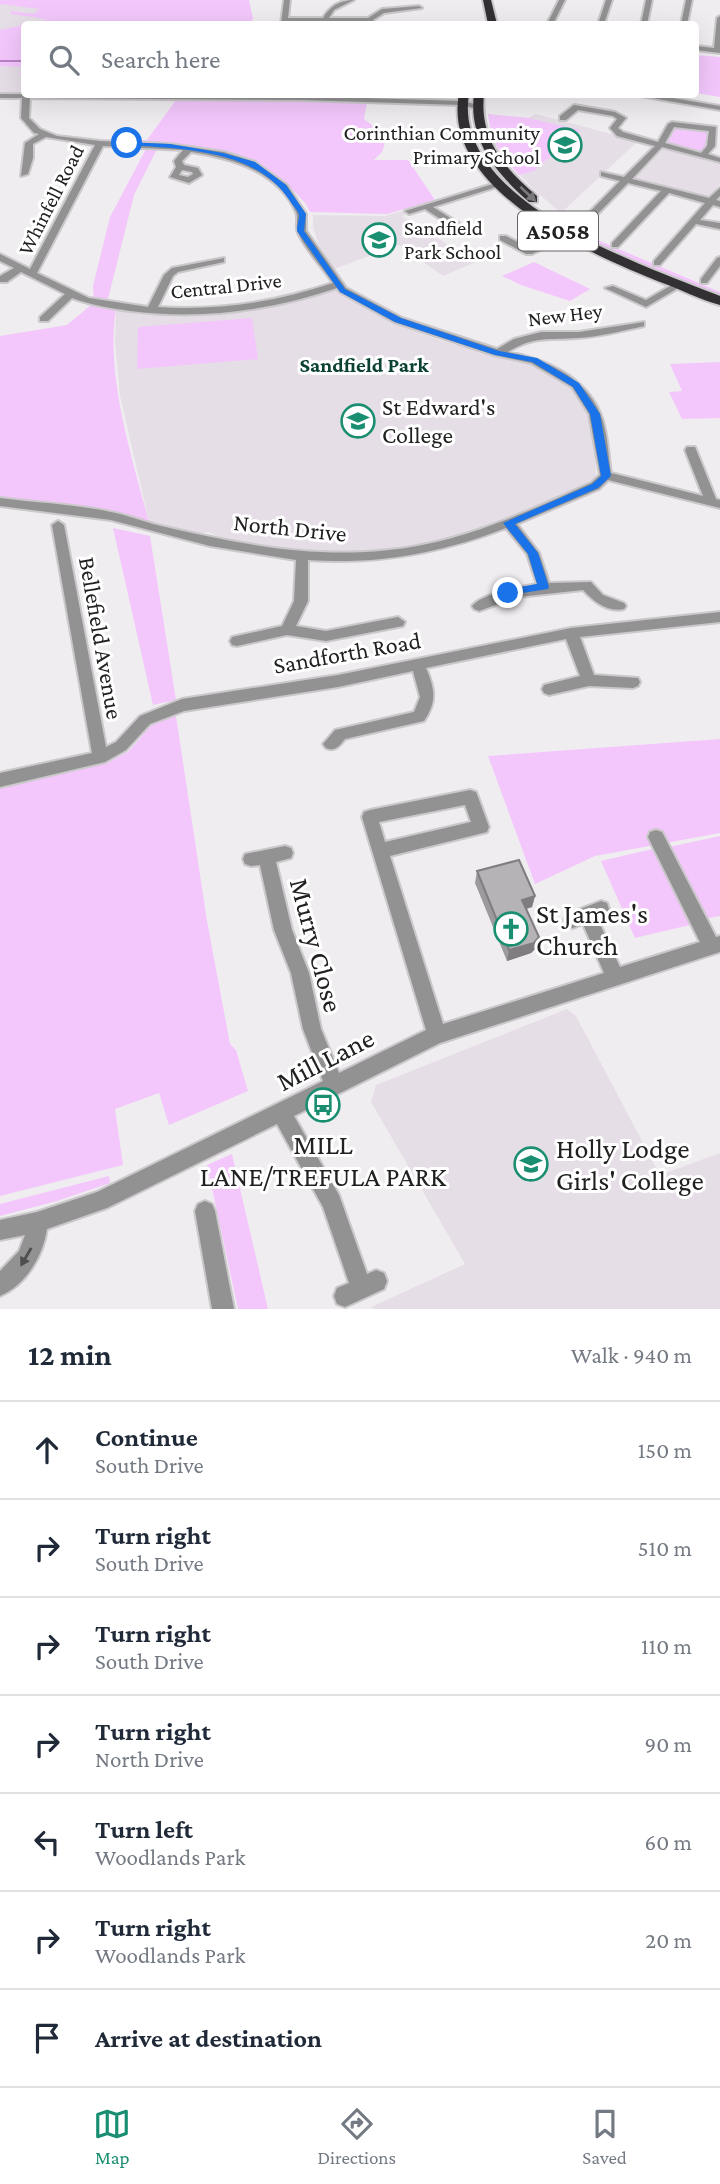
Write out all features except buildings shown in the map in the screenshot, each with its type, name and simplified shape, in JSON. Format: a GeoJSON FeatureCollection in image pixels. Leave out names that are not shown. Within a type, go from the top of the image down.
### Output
{"type":"FeatureCollection","features":[{"type":"Feature","properties":{"kind":"highway"},"geometry":{"type":"LineString","coordinates":[[487,0],[492,21]]}},
{"type":"Feature","properties":{"kind":"highway","name":"A5058"},"geometry":{"type":"LineString","coordinates":[[463,99],[468,145],[499,185],[526,210],[565,235],[720,301]]}},
{"type":"Feature","properties":{"kind":"highway","name":"A5058"},"geometry":{"type":"LineString","coordinates":[[478,101],[482,139],[496,161],[528,195],[581,224],[707,277],[720,288]]}},
{"type":"Feature","properties":{"kind":"street"},"geometry":{"type":"LineString","coordinates":[[285,21],[287,0]]}},
{"type":"Feature","properties":{"kind":"street"},"geometry":{"type":"LineString","coordinates":[[552,21],[562,0]]}},
{"type":"Feature","properties":{"kind":"street"},"geometry":{"type":"LineString","coordinates":[[602,21],[608,0]]}},
{"type":"Feature","properties":{"kind":"street"},"geometry":{"type":"LineString","coordinates":[[645,21],[649,0]]}},
{"type":"Feature","properties":{"kind":"street"},"geometry":{"type":"LineString","coordinates":[[685,21],[689,0]]}},
{"type":"Feature","properties":{"kind":"street"},"geometry":{"type":"LineString","coordinates":[[326,21],[332,9],[346,1]]}},
{"type":"Feature","properties":{"kind":"street"},"geometry":{"type":"LineString","coordinates":[[372,21],[382,11],[419,8]]}},
{"type":"Feature","properties":{"kind":"street"},"geometry":{"type":"LineString","coordinates":[[699,49],[718,51],[720,18]]}},
{"type":"Feature","properties":{"kind":"street"},"geometry":{"type":"LineString","coordinates":[[0,96],[21,96]]}},
{"type":"Feature","properties":{"kind":"street"},"geometry":{"type":"LineString","coordinates":[[26,98],[25,118],[37,131],[46,134],[100,143],[190,149],[252,164],[284,187],[302,214],[300,231],[342,290],[398,320],[498,353],[534,360],[576,385],[595,414],[606,476],[715,503]]}},
{"type":"Feature","properties":{"kind":"street"},"geometry":{"type":"LineString","coordinates":[[393,98],[478,101]]}},
{"type":"Feature","properties":{"kind":"street"},"geometry":{"type":"LineString","coordinates":[[657,98],[720,108]]}},
{"type":"Feature","properties":{"kind":"street"},"geometry":{"type":"LineString","coordinates":[[563,118],[577,105],[626,117],[614,128],[618,132],[720,160]]}},
{"type":"Feature","properties":{"kind":"street"},"geometry":{"type":"LineString","coordinates":[[503,238],[529,252],[565,235],[581,224],[662,144],[672,124],[714,130],[712,146],[702,155]]}},
{"type":"Feature","properties":{"kind":"street"},"geometry":{"type":"LineString","coordinates":[[13,174],[29,174],[29,143],[46,134]]}},
{"type":"Feature","properties":{"kind":"street","name":"Whinfell Road"},"geometry":{"type":"LineString","coordinates":[[33,272],[100,143]]}},
{"type":"Feature","properties":{"kind":"street"},"geometry":{"type":"LineString","coordinates":[[180,167],[178,161],[190,149]]}},
{"type":"Feature","properties":{"kind":"street"},"geometry":{"type":"LineString","coordinates":[[604,174],[715,204]]}},
{"type":"Feature","properties":{"kind":"street"},"geometry":{"type":"LineString","coordinates":[[408,211],[499,185]]}},
{"type":"Feature","properties":{"kind":"street"},"geometry":{"type":"LineString","coordinates":[[619,241],[666,191]]}},
{"type":"Feature","properties":{"kind":"street"},"geometry":{"type":"LineString","coordinates":[[661,259],[693,221],[715,204],[720,191]]}},
{"type":"Feature","properties":{"kind":"street"},"geometry":{"type":"LineString","coordinates":[[426,206],[465,232]]}},
{"type":"Feature","properties":{"kind":"street"},"geometry":{"type":"LineString","coordinates":[[693,221],[720,226]]}},
{"type":"Feature","properties":{"kind":"street","name":"Central Drive"},"geometry":{"type":"LineString","coordinates":[[0,257],[87,300],[151,311],[198,312],[255,306],[309,295],[338,284]]}},
{"type":"Feature","properties":{"kind":"street"},"geometry":{"type":"LineString","coordinates":[[151,311],[169,275],[175,270],[220,260]]}},
{"type":"Feature","properties":{"kind":"street"},"geometry":{"type":"LineString","coordinates":[[707,277],[720,260]]}},
{"type":"Feature","properties":{"kind":"street"},"geometry":{"type":"LineString","coordinates":[[0,279],[4,281],[21,267]]}},
{"type":"Feature","properties":{"kind":"street"},"geometry":{"type":"LineString","coordinates":[[610,288],[646,304],[680,284]]}},
{"type":"Feature","properties":{"kind":"street"},"geometry":{"type":"LineString","coordinates":[[44,319],[72,293]]}},
{"type":"Feature","properties":{"kind":"street","name":"New Hey"},"geometry":{"type":"LineString","coordinates":[[498,353],[518,341],[541,335],[579,335],[640,324]]}},
{"type":"Feature","properties":{"kind":"street"},"geometry":{"type":"LineString","coordinates":[[691,450],[715,503]]}},
{"type":"Feature","properties":{"kind":"street","name":"North Drive"},"geometry":{"type":"LineString","coordinates":[[0,502],[111,516],[150,528],[230,546],[302,557],[392,555],[433,546],[509,523],[595,486],[606,476]]}},
{"type":"Feature","properties":{"kind":"street"},"geometry":{"type":"LineString","coordinates":[[509,523],[533,553],[544,587]]}},
{"type":"Feature","properties":{"kind":"street","name":"Bellefield Avenue"},"geometry":{"type":"LineString","coordinates":[[58,525],[100,758]]}},
{"type":"Feature","properties":{"kind":"street"},"geometry":{"type":"LineString","coordinates":[[286,630],[300,601],[302,557]]}},
{"type":"Feature","properties":{"kind":"street"},"geometry":{"type":"LineString","coordinates":[[479,606],[508,593],[544,587],[586,585],[598,598],[618,606]]}},
{"type":"Feature","properties":{"kind":"street","name":"Sandforth Road"},"geometry":{"type":"LineString","coordinates":[[0,780],[100,758],[121,746],[150,717],[182,705],[338,681],[571,634],[720,617]]}},
{"type":"Feature","properties":{"kind":"street"},"geometry":{"type":"LineString","coordinates":[[237,640],[286,630],[326,636],[398,622]]}},
{"type":"Feature","properties":{"kind":"street"},"geometry":{"type":"LineString","coordinates":[[571,634],[589,680]]}},
{"type":"Feature","properties":{"kind":"street"},"geometry":{"type":"LineString","coordinates":[[331,744],[340,734],[419,717],[426,707],[429,691],[416,665]]}},
{"type":"Feature","properties":{"kind":"street"},"geometry":{"type":"LineString","coordinates":[[549,689],[589,680],[632,682]]}},
{"type":"Feature","properties":{"kind":"street"},"geometry":{"type":"LineString","coordinates":[[380,851],[481,827],[470,797],[370,817],[380,851],[438,1035]]}},
{"type":"Feature","properties":{"kind":"street"},"geometry":{"type":"LineString","coordinates":[[656,837],[716,945]]}},
{"type":"Feature","properties":{"kind":"street","name":"Murry Close"},"geometry":{"type":"LineString","coordinates":[[268,857],[283,930],[300,973],[312,1029],[334,1085]]}},
{"type":"Feature","properties":{"kind":"street"},"geometry":{"type":"LineString","coordinates":[[587,915],[615,976]]}},
{"type":"Feature","properties":{"kind":"street","name":"Mill Lane"},"geometry":{"type":"LineString","coordinates":[[0,1230],[37,1222],[100,1201],[438,1035],[716,945]]}},
{"type":"Feature","properties":{"kind":"street"},"geometry":{"type":"LineString","coordinates":[[281,1113],[332,1202],[361,1288]]}},
{"type":"Feature","properties":{"kind":"street"},"geometry":{"type":"LineString","coordinates":[[205,1211],[223,1309]]}},
{"type":"Feature","properties":{"kind":"street"},"geometry":{"type":"LineString","coordinates":[[0,1285],[25,1263],[36,1237],[37,1222]]}},
{"type":"Feature","properties":{"kind":"shaded area"},"geometry":{"type":"Polygon","coordinates":[[[0,0],[117,0],[39,21],[21,21],[21,26],[0,30],[0,0]]]}},
{"type":"Feature","properties":{"kind":"shaded area"},"geometry":{"type":"Polygon","coordinates":[[[0,0],[249,0],[253,19],[39,21],[47,19],[11,14],[11,11],[34,14],[40,9],[0,4],[0,0]]]}},
{"type":"Feature","properties":{"kind":"shaded area"},"geometry":{"type":"Polygon","coordinates":[[[21,26],[21,67],[0,66],[0,30],[21,26]]]}},
{"type":"Feature","properties":{"kind":"shaded area"},"geometry":{"type":"Polygon","coordinates":[[[699,55],[720,57],[720,97],[699,94],[699,55]]]}},
{"type":"Feature","properties":{"kind":"shaded area"},"geometry":{"type":"Polygon","coordinates":[[[0,66],[21,67],[21,94],[0,94],[0,66]]]}},
{"type":"Feature","properties":{"kind":"shaded area"},"geometry":{"type":"Polygon","coordinates":[[[176,100],[367,103],[364,119],[387,137],[382,152],[374,160],[408,160],[435,200],[387,214],[310,212],[288,185],[254,162],[226,153],[137,143],[139,140],[147,140],[176,100]]]}},
{"type":"Feature","properties":{"kind":"shaded area","name":"Corinthian Community Primary School"},"geometry":{"type":"Polygon","coordinates":[[[488,114],[528,118],[536,114],[638,141],[561,213],[533,189],[497,149],[491,136],[488,114]]]}},
{"type":"Feature","properties":{"kind":"shaded area"},"geometry":{"type":"Polygon","coordinates":[[[488,114],[528,118],[580,130],[534,171],[519,175],[498,147],[488,114]]]}},
{"type":"Feature","properties":{"kind":"shaded area"},"geometry":{"type":"Polygon","coordinates":[[[674,126],[709,131],[708,146],[701,152],[666,143],[674,126]]]}},
{"type":"Feature","properties":{"kind":"shaded area"},"geometry":{"type":"Polygon","coordinates":[[[664,148],[720,163],[720,184],[706,199],[634,179],[664,148]]]}},
{"type":"Feature","properties":{"kind":"shaded area"},"geometry":{"type":"Polygon","coordinates":[[[146,149],[157,149],[134,195],[107,303],[94,301],[93,286],[110,217],[146,149]]]}},
{"type":"Feature","properties":{"kind":"shaded area","name":"Sandfield Park School"},"geometry":{"type":"Polygon","coordinates":[[[406,210],[411,213],[402,216],[476,262],[443,276],[399,245],[334,269],[318,243],[313,227],[313,215],[385,216],[406,210]]]}},
{"type":"Feature","properties":{"kind":"shaded area"},"geometry":{"type":"Polygon","coordinates":[[[581,233],[720,292],[720,298],[576,237],[581,233]]]}},
{"type":"Feature","properties":{"kind":"shaded area"},"geometry":{"type":"Polygon","coordinates":[[[534,262],[590,289],[570,301],[502,276],[534,262]]]}},
{"type":"Feature","properties":{"kind":"shaded area","name":"St Edward's College"},"geometry":{"type":"Polygon","coordinates":[[[336,285],[354,300],[396,324],[442,341],[536,365],[568,382],[585,404],[593,425],[596,477],[574,490],[489,525],[416,547],[374,552],[325,553],[288,549],[228,540],[208,532],[198,534],[164,525],[150,526],[120,396],[115,343],[116,309],[153,313],[227,312],[336,285]]]}},
{"type":"Feature","properties":{"kind":"shaded area"},"geometry":{"type":"Polygon","coordinates":[[[91,305],[116,309],[114,362],[117,390],[150,526],[112,512],[0,500],[0,336],[67,325],[91,305]]]}},
{"type":"Feature","properties":{"kind":"shaded area"},"geometry":{"type":"Polygon","coordinates":[[[252,318],[258,359],[137,369],[138,327],[252,318]]]}},
{"type":"Feature","properties":{"kind":"shaded area"},"geometry":{"type":"Polygon","coordinates":[[[720,362],[720,418],[682,419],[669,392],[682,391],[670,364],[720,362]]]}},
{"type":"Feature","properties":{"kind":"shaded area"},"geometry":{"type":"Polygon","coordinates":[[[113,528],[150,536],[176,700],[153,705],[113,528]]]}},
{"type":"Feature","properties":{"kind":"shaded area"},"geometry":{"type":"Polygon","coordinates":[[[176,716],[207,921],[230,1044],[236,1050],[248,1091],[169,1125],[159,1093],[115,1109],[123,1165],[0,1196],[0,783],[108,763],[129,751],[154,722],[176,716]]]}},
{"type":"Feature","properties":{"kind":"shaded area"},"geometry":{"type":"Polygon","coordinates":[[[720,739],[720,833],[595,856],[535,884],[488,756],[720,739]]]}},
{"type":"Feature","properties":{"kind":"shaded area"},"geometry":{"type":"Polygon","coordinates":[[[720,836],[720,916],[704,919],[669,847],[720,836]]]}},
{"type":"Feature","properties":{"kind":"shaded area"},"geometry":{"type":"Polygon","coordinates":[[[657,848],[694,924],[635,938],[601,861],[657,848]]]}},
{"type":"Feature","properties":{"kind":"shaded area","name":"Holly Lodge Girls' College"},"geometry":{"type":"Polygon","coordinates":[[[567,1009],[576,1016],[660,1175],[720,1153],[720,1309],[373,1309],[371,1307],[465,1264],[371,1102],[376,1085],[567,1009]]]}},
{"type":"Feature","properties":{"kind":"shaded area"},"geometry":{"type":"Polygon","coordinates":[[[232,1154],[268,1309],[238,1309],[207,1165],[232,1154]]]}},
{"type":"Feature","properties":{"kind":"shaded area"},"geometry":{"type":"Polygon","coordinates":[[[109,1176],[110,1183],[0,1216],[0,1204],[109,1176]]]}},
{"type":"Feature","properties":{"kind":"waterway"},"geometry":{"type":"LineString","coordinates":[[0,61],[21,61]]}},
{"type":"Feature","properties":{"kind":"place","name":"Corinthian Community Primary School"},"geometry":{"type":"Point","coordinates":[565,145]}},
{"type":"Feature","properties":{"kind":"place","name":"Sandfield Park School"},"geometry":{"type":"Point","coordinates":[379,240]}},
{"type":"Feature","properties":{"kind":"place","name":"St Edward's College"},"geometry":{"type":"Point","coordinates":[358,421]}},
{"type":"Feature","properties":{"kind":"place","name":"St James's Church"},"geometry":{"type":"Point","coordinates":[511,929]}},
{"type":"Feature","properties":{"kind":"place","name":"MILL LANE/TREFULA PARK"},"geometry":{"type":"Point","coordinates":[323,1105]}},
{"type":"Feature","properties":{"kind":"place","name":"Holly Lodge Girls' College"},"geometry":{"type":"Point","coordinates":[531,1164]}},
{"type":"Feature","properties":{"kind":"district","name":"Sandfield Park"},"geometry":{"type":"Point","coordinates":[364,365]}},
{"type":"Feature","properties":{"kind":"route"},"geometry":{"type":"LineString","coordinates":[[127,143],[170,146],[223,155],[252,164],[284,187],[302,214],[300,231],[342,290],[398,320],[498,353],[534,360],[576,385],[588,399],[599,430],[606,476],[595,486],[509,523],[533,553],[544,587],[508,593]]}}]}
